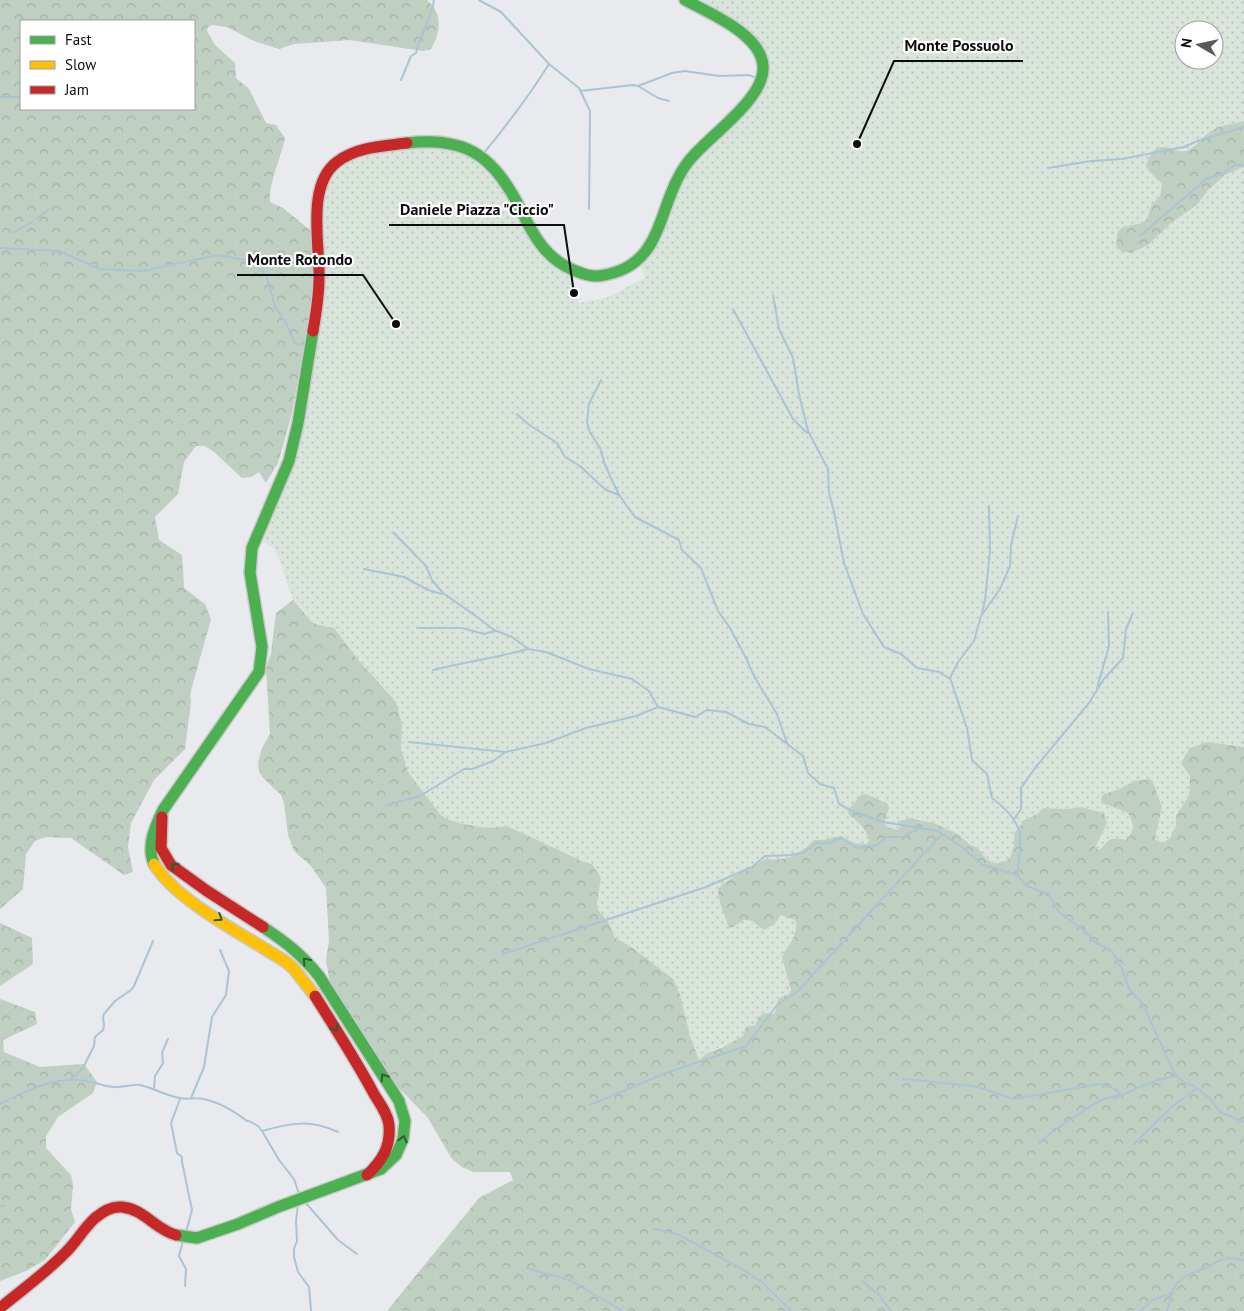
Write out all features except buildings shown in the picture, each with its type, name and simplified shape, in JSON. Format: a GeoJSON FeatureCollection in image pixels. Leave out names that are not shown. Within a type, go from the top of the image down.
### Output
{"type":"FeatureCollection","features":[{"type":"Feature","properties":{"kind":"main road"},"geometry":{"type":"LineString","coordinates":[[367,1175],[379,1164],[389,1145],[389,1124],[381,1104],[310,988],[294,969],[168,884],[158,872],[150,850],[154,828],[162,810],[259,672],[262,648],[250,576],[252,548],[284,475],[292,448],[319,291],[318,204],[326,172],[335,162],[348,154],[365,149],[436,142],[458,145],[481,156],[497,171],[512,194],[541,248],[566,269],[594,277],[612,274],[627,268],[643,256],[655,238],[673,187],[688,160],[702,144],[748,103],[760,86],[764,69],[760,54],[754,43],[744,34],[685,0]]}},
{"type":"Feature","properties":{"kind":"main road"},"geometry":{"type":"LineString","coordinates":[[0,1308],[54,1264],[70,1248],[84,1229],[108,1209],[122,1207],[138,1211],[167,1233],[197,1238],[381,1169],[391,1162],[402,1146],[405,1136],[405,1121],[398,1101],[329,992],[304,958],[289,944],[207,891],[171,865],[165,857],[162,848],[162,810]]}},
{"type":"Feature","properties":{"kind":"shaded area"},"geometry":{"type":"Polygon","coordinates":[[[693,0],[1244,0],[1244,121],[1222,126],[1214,130],[1186,150],[1162,146],[1149,171],[1163,184],[1160,196],[1151,206],[1147,219],[1142,223],[1123,227],[1125,252],[1131,253],[1148,245],[1171,223],[1197,205],[1208,190],[1225,175],[1244,167],[1244,747],[1208,742],[1190,775],[1189,796],[1176,815],[1176,825],[1170,838],[1163,843],[1155,839],[1162,807],[1150,779],[1134,781],[1117,790],[1108,792],[1113,808],[1128,813],[1132,822],[1133,832],[1127,839],[1111,839],[1099,851],[1095,848],[1105,828],[1081,807],[1067,809],[1044,808],[1037,814],[1024,820],[1015,834],[1010,858],[1007,861],[997,863],[986,859],[978,848],[969,844],[958,834],[918,818],[898,821],[901,826],[898,830],[887,827],[884,823],[889,808],[883,800],[870,795],[859,799],[851,806],[848,814],[867,833],[870,841],[866,844],[854,843],[841,836],[814,840],[792,856],[781,859],[765,859],[724,882],[718,896],[725,912],[728,926],[747,921],[754,923],[764,930],[774,925],[781,915],[796,922],[794,934],[782,957],[791,990],[790,993],[778,999],[773,1013],[759,1017],[747,1033],[714,1050],[699,1061],[690,1036],[630,946],[615,938],[609,923],[598,910],[597,902],[601,878],[592,864],[507,826],[489,828],[463,824],[447,819],[440,814],[408,772],[401,749],[402,725],[334,628],[309,620],[306,613],[293,600],[279,558],[274,549],[262,540],[292,463],[311,363],[322,204],[329,174],[350,158],[406,148],[436,146],[457,149],[479,160],[494,174],[541,255],[569,276],[579,303],[606,298],[645,278],[640,263],[676,189],[692,163],[751,106],[764,52],[693,0]]]}},
{"type":"Feature","properties":{"kind":"green space"},"geometry":{"type":"Polygon","coordinates":[[[0,0],[427,0],[436,11],[439,23],[437,36],[431,49],[423,51],[350,40],[294,44],[279,49],[254,41],[227,27],[212,25],[208,27],[207,31],[215,45],[235,63],[236,78],[249,89],[266,123],[276,125],[285,138],[271,187],[270,202],[283,208],[311,231],[314,243],[315,288],[291,417],[278,463],[266,483],[259,472],[251,477],[242,478],[214,452],[205,446],[196,446],[184,462],[178,494],[155,517],[159,540],[182,555],[184,588],[205,604],[211,619],[190,694],[191,702],[185,749],[154,780],[131,823],[128,847],[133,872],[124,875],[71,838],[46,837],[35,841],[26,854],[23,889],[0,909],[0,0]]]}},
{"type":"Feature","properties":{"kind":"green space"},"geometry":{"type":"Polygon","coordinates":[[[1244,121],[1244,167],[1225,175],[1208,190],[1197,205],[1171,223],[1148,245],[1131,253],[1119,250],[1116,244],[1118,231],[1123,227],[1142,223],[1147,219],[1151,206],[1160,196],[1162,184],[1149,171],[1146,165],[1154,150],[1164,147],[1186,151],[1215,129],[1244,121]]]}},
{"type":"Feature","properties":{"kind":"green space"},"geometry":{"type":"Polygon","coordinates":[[[293,600],[313,623],[334,628],[359,661],[396,702],[402,725],[401,749],[408,772],[440,814],[447,819],[463,824],[489,828],[507,826],[592,864],[601,878],[597,902],[598,910],[609,923],[615,938],[630,946],[673,979],[680,995],[690,1036],[699,1060],[706,1054],[743,1036],[746,1027],[755,1025],[761,1015],[766,1013],[773,1014],[778,999],[790,993],[791,990],[782,957],[795,934],[795,920],[781,915],[774,925],[764,930],[752,921],[744,920],[731,928],[728,926],[719,899],[718,889],[728,880],[765,859],[787,858],[802,850],[814,840],[841,836],[854,843],[866,844],[869,841],[867,833],[848,814],[849,809],[861,795],[866,794],[887,803],[889,808],[884,823],[887,827],[898,830],[901,826],[897,823],[898,821],[912,818],[936,824],[958,834],[969,844],[978,848],[986,859],[997,863],[1010,858],[1014,845],[1014,834],[1024,820],[1037,814],[1044,808],[1067,809],[1081,807],[1104,813],[1107,823],[1095,848],[1099,850],[1111,839],[1127,839],[1133,827],[1128,813],[1102,803],[1101,798],[1104,794],[1134,781],[1150,779],[1153,782],[1162,807],[1155,839],[1163,843],[1170,838],[1176,825],[1176,815],[1189,796],[1190,776],[1181,763],[1190,748],[1208,742],[1244,747],[1244,1311],[387,1311],[479,1198],[513,1180],[510,1172],[473,1172],[462,1167],[452,1159],[428,1118],[396,1085],[370,1050],[339,1003],[330,982],[326,961],[329,940],[326,888],[311,866],[294,851],[288,835],[284,803],[281,795],[262,777],[258,762],[262,748],[270,734],[266,668],[271,653],[276,613],[293,600]]]}},
{"type":"Feature","properties":{"kind":"green space"},"geometry":{"type":"Polygon","coordinates":[[[0,923],[32,938],[33,964],[0,986],[0,923]]]}},
{"type":"Feature","properties":{"kind":"green space"},"geometry":{"type":"Polygon","coordinates":[[[0,999],[35,1012],[37,1024],[3,1040],[4,1052],[40,1067],[84,1064],[97,1082],[93,1093],[58,1117],[46,1136],[46,1148],[71,1175],[73,1185],[71,1209],[75,1222],[45,1260],[26,1271],[0,1281],[0,999]]]}},
{"type":"Feature","properties":{"kind":"waterway"},"geometry":{"type":"LineString","coordinates":[[401,80],[411,56],[416,53],[431,14],[434,0]]}},
{"type":"Feature","properties":{"kind":"waterway"},"geometry":{"type":"LineString","coordinates":[[479,0],[501,12],[549,64],[579,88],[590,111],[589,209]]}},
{"type":"Feature","properties":{"kind":"waterway"},"geometry":{"type":"LineString","coordinates":[[483,154],[518,110],[549,64]]}},
{"type":"Feature","properties":{"kind":"waterway"},"geometry":{"type":"LineString","coordinates":[[580,91],[638,86],[672,73],[685,71],[719,76],[749,75],[756,78]]}},
{"type":"Feature","properties":{"kind":"waterway"},"geometry":{"type":"LineString","coordinates":[[638,86],[658,98],[669,101]]}},
{"type":"Feature","properties":{"kind":"waterway"},"geometry":{"type":"LineString","coordinates":[[0,97],[20,97]]}},
{"type":"Feature","properties":{"kind":"waterway"},"geometry":{"type":"LineString","coordinates":[[1048,168],[1091,161],[1122,159],[1184,147],[1200,140],[1244,127]]}},
{"type":"Feature","properties":{"kind":"waterway"},"geometry":{"type":"LineString","coordinates":[[1141,235],[1206,179],[1225,172],[1235,165],[1244,165]]}},
{"type":"Feature","properties":{"kind":"waterway"},"geometry":{"type":"LineString","coordinates":[[37,219],[49,209]]}},
{"type":"Feature","properties":{"kind":"waterway"},"geometry":{"type":"LineString","coordinates":[[13,233],[32,222]]}},
{"type":"Feature","properties":{"kind":"waterway"},"geometry":{"type":"LineString","coordinates":[[0,248],[59,251],[100,269],[143,271],[218,255],[250,261],[266,274],[275,307],[285,321],[295,343],[302,345]]}},
{"type":"Feature","properties":{"kind":"waterway"},"geometry":{"type":"LineString","coordinates":[[773,295],[779,329],[793,358],[808,431],[828,469],[829,493],[844,563],[863,614],[884,647],[901,654],[917,668],[939,672],[949,678]]}},
{"type":"Feature","properties":{"kind":"waterway"},"geometry":{"type":"LineString","coordinates":[[733,309],[793,419],[807,433]]}},
{"type":"Feature","properties":{"kind":"waterway"},"geometry":{"type":"LineString","coordinates":[[601,380],[589,404],[587,422],[619,495],[635,517],[679,540],[682,550],[701,568],[718,611],[730,628],[755,678],[777,714],[787,743]]}},
{"type":"Feature","properties":{"kind":"waterway"},"geometry":{"type":"LineString","coordinates":[[517,414],[528,424],[557,443],[565,457],[580,466],[606,490],[619,495]]}},
{"type":"Feature","properties":{"kind":"waterway"},"geometry":{"type":"LineString","coordinates":[[982,613],[990,550],[989,506]]}},
{"type":"Feature","properties":{"kind":"waterway"},"geometry":{"type":"LineString","coordinates":[[1018,516],[1011,545],[1010,566],[1000,589],[981,616],[974,641],[958,662],[950,678],[967,728],[972,760],[987,774],[992,798],[1003,807],[1016,824],[1020,840],[1017,875],[1027,886],[1048,894],[1059,912],[1080,927],[1095,942],[1112,951],[1122,969],[1129,989],[1142,1003],[1176,1076],[1183,1082],[1194,1086],[1209,1098],[1220,1112],[1244,1122]]}},
{"type":"Feature","properties":{"kind":"waterway"},"geometry":{"type":"LineString","coordinates":[[394,533],[426,566],[432,580],[443,593],[494,630],[512,637],[528,649],[546,652],[589,669],[632,679],[649,691],[658,707],[695,717],[707,710],[726,712],[749,724],[765,727],[803,756],[808,773],[820,784],[834,788],[839,804],[852,811],[883,822],[938,831],[963,848],[983,865],[1017,875]]}},
{"type":"Feature","properties":{"kind":"waterway"},"geometry":{"type":"LineString","coordinates":[[364,569],[404,577],[428,590],[442,594]]}},
{"type":"Feature","properties":{"kind":"waterway"},"geometry":{"type":"LineString","coordinates":[[1097,688],[1109,646],[1108,612]]}},
{"type":"Feature","properties":{"kind":"waterway"},"geometry":{"type":"LineString","coordinates":[[1014,819],[1021,809],[1021,788],[1035,768],[1089,703],[1103,680],[1123,658],[1126,629],[1133,613]]}},
{"type":"Feature","properties":{"kind":"waterway"},"geometry":{"type":"LineString","coordinates":[[417,628],[462,628],[484,634],[495,631]]}},
{"type":"Feature","properties":{"kind":"waterway"},"geometry":{"type":"LineString","coordinates":[[433,670],[528,649]]}},
{"type":"Feature","properties":{"kind":"waterway"},"geometry":{"type":"LineString","coordinates":[[384,806],[420,796],[464,769],[472,769],[493,761],[506,752],[546,743],[586,728],[636,716],[658,707]]}},
{"type":"Feature","properties":{"kind":"waterway"},"geometry":{"type":"LineString","coordinates":[[409,742],[506,752]]}},
{"type":"Feature","properties":{"kind":"waterway"},"geometry":{"type":"LineString","coordinates":[[503,954],[706,887],[752,867],[765,856],[791,855],[805,852],[816,843],[829,843],[841,838],[857,848],[877,845],[887,837],[903,837],[920,828]]}},
{"type":"Feature","properties":{"kind":"waterway"},"geometry":{"type":"LineString","coordinates":[[590,1105],[666,1073],[746,1046],[778,1004],[797,992],[941,835]]}},
{"type":"Feature","properties":{"kind":"waterway"},"geometry":{"type":"LineString","coordinates":[[71,1079],[83,1068],[94,1046],[95,1037],[103,1030],[104,1014],[115,1001],[134,986],[153,941]]}},
{"type":"Feature","properties":{"kind":"waterway"},"geometry":{"type":"LineString","coordinates":[[191,1098],[204,1067],[212,1017],[226,995],[229,971],[220,950]]}},
{"type":"Feature","properties":{"kind":"waterway"},"geometry":{"type":"LineString","coordinates":[[154,1089],[155,1076],[163,1063],[162,1053],[168,1039]]}},
{"type":"Feature","properties":{"kind":"waterway"},"geometry":{"type":"LineString","coordinates":[[1040,1141],[1079,1113],[1104,1099],[1121,1096],[1149,1083],[1176,1076]]}},
{"type":"Feature","properties":{"kind":"waterway"},"geometry":{"type":"LineString","coordinates":[[0,1104],[39,1086],[71,1079],[113,1087],[140,1085],[175,1097],[209,1100],[226,1107],[258,1126],[279,1160],[294,1179],[299,1194]]}},
{"type":"Feature","properties":{"kind":"waterway"},"geometry":{"type":"LineString","coordinates":[[903,1079],[974,1086],[1014,1099],[1099,1084],[1113,1088],[1122,1095]]}},
{"type":"Feature","properties":{"kind":"waterway"},"geometry":{"type":"LineString","coordinates":[[1134,1144],[1173,1106],[1196,1089]]}},
{"type":"Feature","properties":{"kind":"waterway"},"geometry":{"type":"LineString","coordinates":[[180,1099],[171,1123],[177,1153],[182,1157],[192,1210],[186,1232]]}},
{"type":"Feature","properties":{"kind":"waterway"},"geometry":{"type":"LineString","coordinates":[[262,1131],[291,1124],[309,1124],[338,1132]]}},
{"type":"Feature","properties":{"kind":"waterway"},"geometry":{"type":"LineString","coordinates":[[305,1202],[338,1240],[357,1254]]}},
{"type":"Feature","properties":{"kind":"waterway"},"geometry":{"type":"LineString","coordinates":[[298,1204],[296,1221],[297,1241],[294,1257],[298,1272],[309,1287],[311,1311]]}},
{"type":"Feature","properties":{"kind":"waterway"},"geometry":{"type":"LineString","coordinates":[[0,1206],[5,1206]]}},
{"type":"Feature","properties":{"kind":"waterway"},"geometry":{"type":"LineString","coordinates":[[654,1229],[677,1234],[740,1268],[762,1282],[791,1311]]}},
{"type":"Feature","properties":{"kind":"waterway"},"geometry":{"type":"LineString","coordinates":[[183,1241],[179,1256],[186,1269],[185,1286]]}},
{"type":"Feature","properties":{"kind":"waterway"},"geometry":{"type":"LineString","coordinates":[[1140,1311],[1153,1300],[1172,1293],[1178,1282],[1187,1275],[1227,1258],[1244,1260]]}},
{"type":"Feature","properties":{"kind":"waterway"},"geometry":{"type":"LineString","coordinates":[[527,1268],[569,1280],[623,1311]]}},
{"type":"Feature","properties":{"kind":"waterway"},"geometry":{"type":"LineString","coordinates":[[862,1281],[879,1295],[891,1311]]}},
{"type":"Feature","properties":{"kind":"waterway"},"geometry":{"type":"LineString","coordinates":[[1167,1311],[1172,1294]]}},
{"type":"Feature","properties":{"kind":"traffic: fast"},"geometry":{"type":"LineString","coordinates":[[407,143],[447,143],[478,155],[501,177],[512,193],[531,230],[542,246],[556,260],[573,270],[591,276],[620,271],[637,261],[648,248],[677,179],[688,162],[746,104],[761,79],[763,66],[760,55],[744,34],[720,18],[685,0]]}},
{"type":"Feature","properties":{"kind":"traffic: fast"},"geometry":{"type":"LineString","coordinates":[[154,864],[151,843],[163,810],[259,672],[262,647],[250,573],[252,548],[289,461],[298,423],[313,331]]}},
{"type":"Feature","properties":{"kind":"traffic: fast"},"geometry":{"type":"LineString","coordinates":[[176,1235],[197,1238],[381,1169],[396,1155],[403,1139],[405,1121],[399,1101],[319,976],[293,949],[263,927]]}},
{"type":"Feature","properties":{"kind":"traffic: slow"},"geometry":{"type":"LineString","coordinates":[[154,864],[179,892],[196,905],[286,962],[294,969],[315,996]]}},
{"type":"Feature","properties":{"kind":"traffic: jam"},"geometry":{"type":"LineString","coordinates":[[313,331],[319,285],[318,200],[321,185],[327,172],[337,162],[361,150],[407,143]]}},
{"type":"Feature","properties":{"kind":"traffic: jam"},"geometry":{"type":"LineString","coordinates":[[162,817],[161,848],[171,865],[263,927]]}},
{"type":"Feature","properties":{"kind":"traffic: jam"},"geometry":{"type":"LineString","coordinates":[[315,996],[387,1117],[389,1133],[387,1147],[381,1159],[367,1175]]}},
{"type":"Feature","properties":{"kind":"traffic: jam"},"geometry":{"type":"LineString","coordinates":[[0,1308],[51,1266],[71,1247],[91,1222],[107,1210],[115,1207],[130,1209],[143,1215],[162,1229],[176,1235]]}},
{"type":"Feature","properties":{"kind":"place","name":"Monte Possuolo"},"geometry":{"type":"Point","coordinates":[857,144]}},
{"type":"Feature","properties":{"kind":"place","name":"Daniele Piazza \"Ciccio\""},"geometry":{"type":"Point","coordinates":[574,293]}},
{"type":"Feature","properties":{"kind":"place","name":"Monte Rotondo"},"geometry":{"type":"Point","coordinates":[396,324]}}]}
